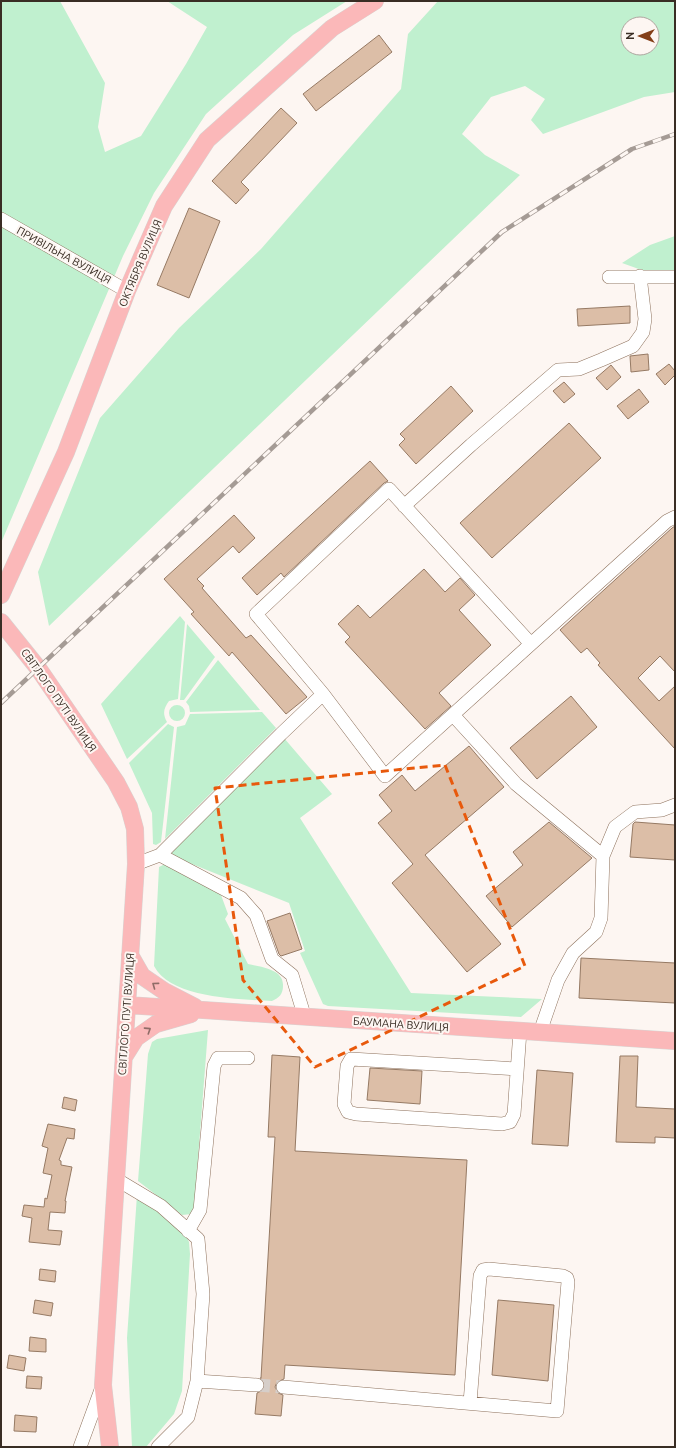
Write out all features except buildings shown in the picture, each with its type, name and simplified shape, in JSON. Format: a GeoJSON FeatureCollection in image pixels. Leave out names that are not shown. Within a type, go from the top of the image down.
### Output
{"type":"FeatureCollection","features":[{"type":"Feature","properties":{"kind":"main road","name":"ОКТЯБРЯ ВУЛИЦЯ"},"geometry":{"type":"LineString","coordinates":[[1,595],[66,452],[127,290],[164,206],[207,140],[332,28],[375,1]]}},
{"type":"Feature","properties":{"kind":"main road"},"geometry":{"type":"LineString","coordinates":[[1,566],[31,530]]}},
{"type":"Feature","properties":{"kind":"main road","name":"СВІТЛОГО ПУТІ ВУЛИЦЯ"},"geometry":{"type":"LineString","coordinates":[[1,622],[38,668],[116,782],[128,807],[135,829],[136,864],[103,1385],[110,1447]]}},
{"type":"Feature","properties":{"kind":"main road"},"geometry":{"type":"LineString","coordinates":[[130,955],[142,976],[164,991],[202,1010]]}},
{"type":"Feature","properties":{"kind":"main road","name":"БАУМАНА ВУЛИЦЯ"},"geometry":{"type":"LineString","coordinates":[[127,1005],[306,1018],[675,1041]]}},
{"type":"Feature","properties":{"kind":"main road"},"geometry":{"type":"LineString","coordinates":[[123,1059],[136,1038],[156,1024],[202,1010]]}},
{"type":"Feature","properties":{"kind":"street","name":"ПРИВІЛЬНА ВУЛИЦЯ"},"geometry":{"type":"LineString","coordinates":[[1,219],[127,290]]}},
{"type":"Feature","properties":{"kind":"street"},"geometry":{"type":"LineString","coordinates":[[404,506],[471,445],[558,370],[579,369],[633,346],[643,332],[645,319],[640,276]]}},
{"type":"Feature","properties":{"kind":"street"},"geometry":{"type":"LineString","coordinates":[[609,277],[675,277]]}},
{"type":"Feature","properties":{"kind":"street"},"geometry":{"type":"LineString","coordinates":[[531,644],[389,489],[256,614],[323,694],[385,776],[668,521],[675,517]]}},
{"type":"Feature","properties":{"kind":"street"},"geometry":{"type":"LineString","coordinates":[[136,864],[160,854],[323,694]]}},
{"type":"Feature","properties":{"kind":"street"},"geometry":{"type":"LineString","coordinates":[[453,715],[516,784],[603,856]]}},
{"type":"Feature","properties":{"kind":"street"},"geometry":{"type":"LineString","coordinates":[[540,1032],[558,980],[573,954],[596,932],[601,918],[603,856],[616,827],[635,812],[662,810],[675,805]]}},
{"type":"Feature","properties":{"kind":"street"},"geometry":{"type":"LineString","coordinates":[[160,854],[241,898],[256,915],[272,959],[292,975],[306,1018]]}},
{"type":"Feature","properties":{"kind":"street"},"geometry":{"type":"LineString","coordinates":[[517,1069],[351,1059],[347,1066],[344,1104],[348,1112],[356,1114],[502,1124],[510,1122],[514,1114],[520,1031]]}},
{"type":"Feature","properties":{"kind":"street"},"geometry":{"type":"LineString","coordinates":[[188,1231],[200,1210],[214,1066],[218,1058],[248,1058]]}},
{"type":"Feature","properties":{"kind":"street"},"geometry":{"type":"LineString","coordinates":[[116,1179],[161,1206],[198,1239],[203,1294],[197,1381],[188,1417],[158,1447]]}},
{"type":"Feature","properties":{"kind":"street"},"geometry":{"type":"LineString","coordinates":[[283,1387],[557,1411],[568,1282],[567,1278],[555,1275],[488,1269],[483,1270],[480,1276],[470,1403]]}},
{"type":"Feature","properties":{"kind":"street"},"geometry":{"type":"LineString","coordinates":[[197,1381],[257,1385]]}},
{"type":"Feature","properties":{"kind":"street"},"geometry":{"type":"LineString","coordinates":[[80,1447],[103,1385]]}},
{"type":"Feature","properties":{"kind":"highlighted area"},"geometry":{"type":"Polygon","coordinates":[[[445,765],[525,966],[315,1067],[243,980],[215,788],[445,765]]]}},
{"type":"Feature","properties":{"kind":"green space"},"geometry":{"type":"Polygon","coordinates":[[[1,1],[60,1],[105,83],[98,127],[105,152],[141,136],[186,64],[207,27],[167,1],[347,1],[293,35],[206,114],[154,193],[123,256],[1,543],[1,1]]]}},
{"type":"Feature","properties":{"kind":"green space"},"geometry":{"type":"Polygon","coordinates":[[[438,1],[675,1],[675,92],[644,97],[543,134],[531,120],[545,99],[525,86],[491,97],[462,134],[485,155],[520,175],[49,626],[38,572],[100,418],[179,328],[261,249],[401,89],[408,34],[438,1]]]}},
{"type":"Feature","properties":{"kind":"green space"},"geometry":{"type":"Polygon","coordinates":[[[675,236],[675,282],[622,263],[650,245],[675,236]]]}},
{"type":"Feature","properties":{"kind":"green space"},"geometry":{"type":"Polygon","coordinates":[[[180,616],[185,622],[178,699],[169,701],[166,706],[164,713],[167,722],[127,759],[101,704],[180,616]]]}},
{"type":"Feature","properties":{"kind":"green space"},"geometry":{"type":"Polygon","coordinates":[[[187,624],[215,657],[184,700],[180,700],[187,624]]]}},
{"type":"Feature","properties":{"kind":"green space"},"geometry":{"type":"Polygon","coordinates":[[[218,660],[260,710],[190,712],[189,706],[186,702],[218,660]]]}},
{"type":"Feature","properties":{"kind":"green space"},"geometry":{"type":"Polygon","coordinates":[[[177,705],[184,710],[185,713],[180,720],[177,721],[170,716],[169,713],[174,706],[177,705]]]}},
{"type":"Feature","properties":{"kind":"green space"},"geometry":{"type":"Polygon","coordinates":[[[262,712],[276,728],[165,839],[177,727],[185,725],[190,714],[262,712]]]}},
{"type":"Feature","properties":{"kind":"green space"},"geometry":{"type":"Polygon","coordinates":[[[168,724],[174,727],[161,842],[156,845],[153,844],[152,813],[129,763],[168,724]]]}},
{"type":"Feature","properties":{"kind":"green space"},"geometry":{"type":"Polygon","coordinates":[[[284,738],[332,794],[300,818],[411,993],[542,999],[521,1017],[328,1006],[323,1004],[300,953],[305,951],[289,903],[167,854],[284,738]]]}},
{"type":"Feature","properties":{"kind":"green space"},"geometry":{"type":"Polygon","coordinates":[[[165,864],[172,866],[221,895],[228,914],[225,919],[248,964],[271,970],[280,976],[283,986],[279,997],[272,1001],[226,998],[208,995],[175,985],[163,977],[154,966],[159,867],[165,864]]]}},
{"type":"Feature","properties":{"kind":"green space"},"geometry":{"type":"Polygon","coordinates":[[[208,1030],[194,1210],[192,1214],[182,1215],[138,1181],[148,1054],[152,1042],[157,1039],[208,1030]]]}},
{"type":"Feature","properties":{"kind":"green space"},"geometry":{"type":"Polygon","coordinates":[[[137,1195],[185,1234],[189,1242],[190,1254],[182,1391],[174,1414],[146,1447],[132,1447],[127,1338],[137,1195]]]}},
{"type":"Feature","properties":{"kind":"tunnel"},"geometry":{"type":"LineString","coordinates":[[257,1385],[283,1387]]}},
{"type":"Feature","properties":{"kind":"railway"},"geometry":{"type":"LineString","coordinates":[[1,703],[502,232],[632,149],[675,134]]}}]}
